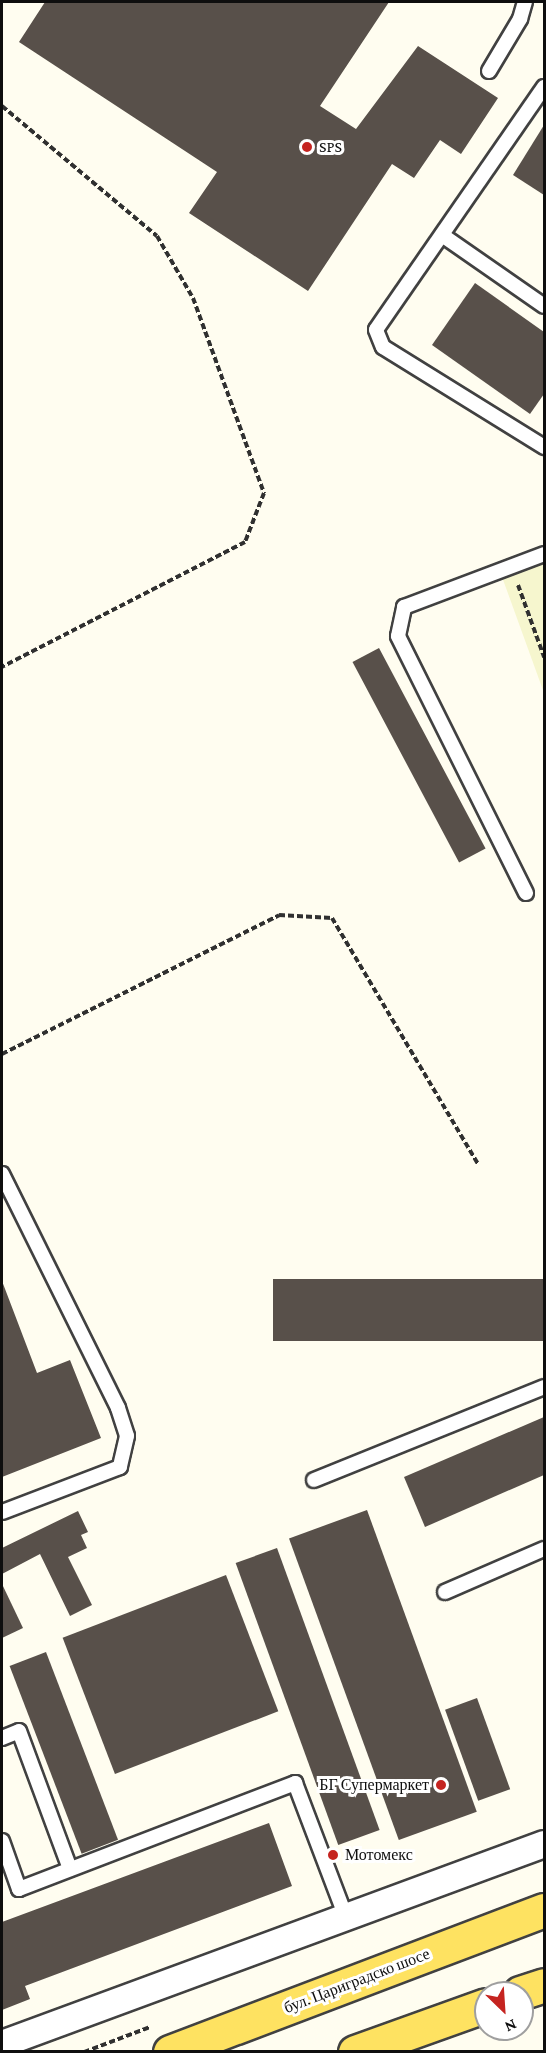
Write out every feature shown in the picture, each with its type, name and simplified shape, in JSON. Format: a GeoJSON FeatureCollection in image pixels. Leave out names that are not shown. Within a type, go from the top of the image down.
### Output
{"type":"FeatureCollection","features":[{"type":"Feature","properties":{"kind":"main road","name":"бул. Цариградско шосе"},"geometry":{"type":"LineString","coordinates":[[170,2052],[544,1910]]}},
{"type":"Feature","properties":{"kind":"main road"},"geometry":{"type":"LineString","coordinates":[[355,2052],[474,2009]]}},
{"type":"Feature","properties":{"kind":"street"},"geometry":{"type":"LineString","coordinates":[[2,2044],[544,1844]]}},
{"type":"Feature","properties":{"kind":"lane"},"geometry":{"type":"LineString","coordinates":[[489,71],[520,19],[525,2]]}},
{"type":"Feature","properties":{"kind":"lane"},"geometry":{"type":"LineString","coordinates":[[544,87],[376,330],[379,340],[544,447]]}},
{"type":"Feature","properties":{"kind":"lane"},"geometry":{"type":"LineString","coordinates":[[442,236],[544,306]]}},
{"type":"Feature","properties":{"kind":"lane"},"geometry":{"type":"LineString","coordinates":[[526,893],[398,636],[404,607],[544,554]]}},
{"type":"Feature","properties":{"kind":"lane"},"geometry":{"type":"LineString","coordinates":[[2,1174],[118,1408],[127,1436],[120,1467],[2,1512]]}},
{"type":"Feature","properties":{"kind":"lane"},"geometry":{"type":"LineString","coordinates":[[315,1480],[544,1387]]}},
{"type":"Feature","properties":{"kind":"lane"},"geometry":{"type":"LineString","coordinates":[[446,1592],[544,1549]]}},
{"type":"Feature","properties":{"kind":"lane"},"geometry":{"type":"LineString","coordinates":[[2,1738],[19,1731],[70,1869]]}},
{"type":"Feature","properties":{"kind":"lane"},"geometry":{"type":"LineString","coordinates":[[2,1841],[20,1889],[295,1783],[346,1917]]}},
{"type":"Feature","properties":{"kind":"path"},"geometry":{"type":"LineString","coordinates":[[2,106],[157,236],[193,298],[264,493],[245,542],[2,667]]}},
{"type":"Feature","properties":{"kind":"path"},"geometry":{"type":"LineString","coordinates":[[512,567],[544,657]]}},
{"type":"Feature","properties":{"kind":"path"},"geometry":{"type":"LineString","coordinates":[[2,1054],[279,915],[332,918],[478,1164]]}},
{"type":"Feature","properties":{"kind":"green space"},"geometry":{"type":"Polygon","coordinates":[[[544,561],[544,693],[502,577],[544,561]]]}},
{"type":"Feature","properties":{"kind":"building","name":"SPS"},"geometry":{"type":"Polygon","coordinates":[[[45,2],[389,2],[320,106],[356,129],[418,46],[498,98],[461,154],[440,140],[414,178],[392,164],[308,291],[189,213],[217,172],[19,42],[45,2]]]}},
{"type":"Feature","properties":{"kind":"building"},"geometry":{"type":"Polygon","coordinates":[[[544,125],[544,195],[513,175],[544,125]]]}},
{"type":"Feature","properties":{"kind":"building"},"geometry":{"type":"Polygon","coordinates":[[[475,283],[544,332],[544,394],[530,414],[432,345],[475,283]]]}},
{"type":"Feature","properties":{"kind":"building"},"geometry":{"type":"Polygon","coordinates":[[[379,648],[486,848],[459,863],[353,662],[379,648]]]}},
{"type":"Feature","properties":{"kind":"building"},"geometry":{"type":"Polygon","coordinates":[[[273,1279],[544,1279],[544,1341],[273,1341],[273,1279]]]}},
{"type":"Feature","properties":{"kind":"building"},"geometry":{"type":"Polygon","coordinates":[[[2,1281],[37,1373],[70,1360],[101,1438],[2,1477],[2,1281]]]}},
{"type":"Feature","properties":{"kind":"building"},"geometry":{"type":"Polygon","coordinates":[[[544,1417],[544,1475],[425,1527],[404,1477],[544,1417]]]}},
{"type":"Feature","properties":{"kind":"building"},"geometry":{"type":"Polygon","coordinates":[[[367,1510],[477,1812],[399,1840],[289,1538],[367,1510]]]}},
{"type":"Feature","properties":{"kind":"building"},"geometry":{"type":"Polygon","coordinates":[[[78,1511],[88,1532],[81,1535],[87,1548],[68,1557],[92,1605],[70,1616],[40,1554],[2,1574],[2,1548],[78,1511]]]}},
{"type":"Feature","properties":{"kind":"building"},"geometry":{"type":"Polygon","coordinates":[[[277,1548],[380,1830],[338,1845],[236,1563],[277,1548]]]}},
{"type":"Feature","properties":{"kind":"building"},"geometry":{"type":"Polygon","coordinates":[[[226,1575],[278,1711],[115,1774],[63,1638],[226,1575]]]}},
{"type":"Feature","properties":{"kind":"building"},"geometry":{"type":"Polygon","coordinates":[[[2,1584],[23,1628],[2,1638],[2,1584]]]}},
{"type":"Feature","properties":{"kind":"building"},"geometry":{"type":"Polygon","coordinates":[[[46,1652],[118,1840],[82,1854],[10,1666],[46,1652]]]}},
{"type":"Feature","properties":{"kind":"building"},"geometry":{"type":"Polygon","coordinates":[[[477,1698],[510,1789],[478,1801],[445,1710],[477,1698]]]}},
{"type":"Feature","properties":{"kind":"building"},"geometry":{"type":"Polygon","coordinates":[[[269,1823],[292,1886],[25,1986],[30,1999],[2,2010],[2,1922],[269,1823]]]}},
{"type":"Feature","properties":{"kind":"place","name":"SPS"},"geometry":{"type":"Point","coordinates":[307,147]}},
{"type":"Feature","properties":{"kind":"place","name":"БГ Супермаркет"},"geometry":{"type":"Point","coordinates":[441,1785]}},
{"type":"Feature","properties":{"kind":"place","name":"Мотомекс"},"geometry":{"type":"Point","coordinates":[333,1855]}}]}
